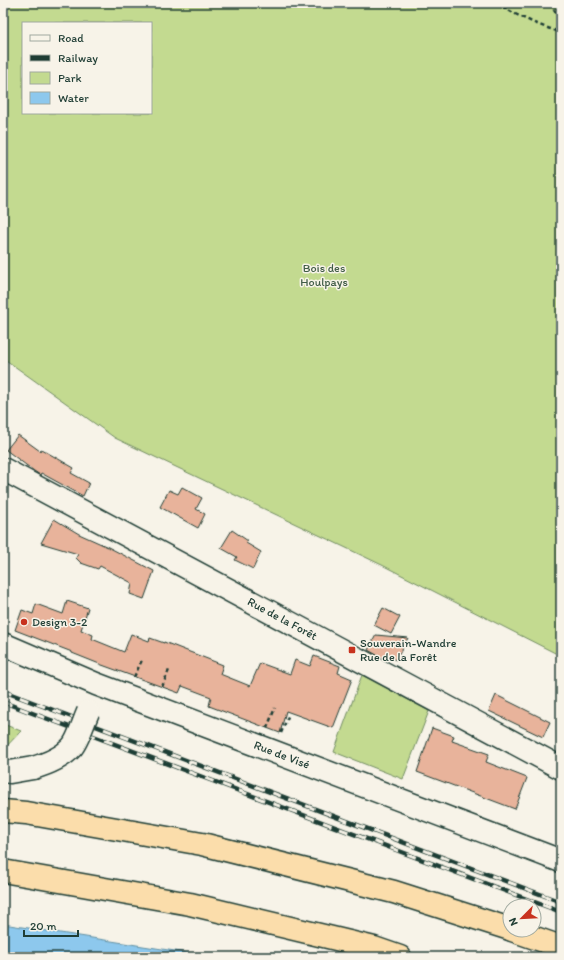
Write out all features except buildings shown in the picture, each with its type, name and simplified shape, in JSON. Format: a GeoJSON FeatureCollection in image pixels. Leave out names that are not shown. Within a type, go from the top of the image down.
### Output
{"type":"FeatureCollection","features":[{"type":"Feature","properties":{"kind":"highway"},"geometry":{"type":"LineString","coordinates":[[3,811],[26,813],[202,844],[394,892],[502,927]]}},
{"type":"Feature","properties":{"kind":"highway"},"geometry":{"type":"LineString","coordinates":[[3,871],[190,904],[374,948],[400,957]]}},
{"type":"Feature","properties":{"kind":"highway"},"geometry":{"type":"LineString","coordinates":[[535,938],[561,947]]}},
{"type":"Feature","properties":{"kind":"main road","name":"Rue de la Forêt"},"geometry":{"type":"LineString","coordinates":[[3,469],[561,768]]}},
{"type":"Feature","properties":{"kind":"main road","name":"Rue de Visé"},"geometry":{"type":"LineString","coordinates":[[3,644],[96,684],[561,861]]}},
{"type":"Feature","properties":{"kind":"main road"},"geometry":{"type":"LineString","coordinates":[[3,771],[10,772],[48,764],[60,757],[73,746],[88,712],[96,684]]}},
{"type":"Feature","properties":{"kind":"path"},"geometry":{"type":"LineString","coordinates":[[497,3],[517,16],[549,29],[561,32]]}},
{"type":"Feature","properties":{"kind":"path"},"geometry":{"type":"LineString","coordinates":[[550,3],[561,22]]}},
{"type":"Feature","properties":{"kind":"path"},"geometry":{"type":"LineString","coordinates":[[134,677],[142,660]]}},
{"type":"Feature","properties":{"kind":"path"},"geometry":{"type":"LineString","coordinates":[[161,688],[169,670]]}},
{"type":"Feature","properties":{"kind":"path"},"geometry":{"type":"LineString","coordinates":[[266,728],[275,708]]}},
{"type":"Feature","properties":{"kind":"path"},"geometry":{"type":"LineString","coordinates":[[281,734],[289,714]]}},
{"type":"Feature","properties":{"kind":"green space","name":"Bois des Houlpays"},"geometry":{"type":"Polygon","coordinates":[[[3,3],[561,3],[561,656],[382,565],[115,438],[3,358],[3,3]]]}},
{"type":"Feature","properties":{"kind":"green space"},"geometry":{"type":"Polygon","coordinates":[[[362,675],[429,711],[403,779],[334,752],[362,675]]]}},
{"type":"Feature","properties":{"kind":"green space"},"geometry":{"type":"Polygon","coordinates":[[[3,724],[21,731],[3,750],[3,724]]]}},
{"type":"Feature","properties":{"kind":"water"},"geometry":{"type":"Polygon","coordinates":[[[3,924],[213,957],[3,957],[3,924]]]}},
{"type":"Feature","properties":{"kind":"railway"},"geometry":{"type":"LineString","coordinates":[[3,691],[561,902]]}},
{"type":"Feature","properties":{"kind":"railway"},"geometry":{"type":"LineString","coordinates":[[3,702],[561,912]]}},
{"type":"Feature","properties":{"kind":"place","name":"Design 3-2"},"geometry":{"type":"Point","coordinates":[24,622]}},
{"type":"Feature","properties":{"kind":"place","name":"Souverain-Wandre Rue de la Forêt"},"geometry":{"type":"Point","coordinates":[352,650]}}]}
